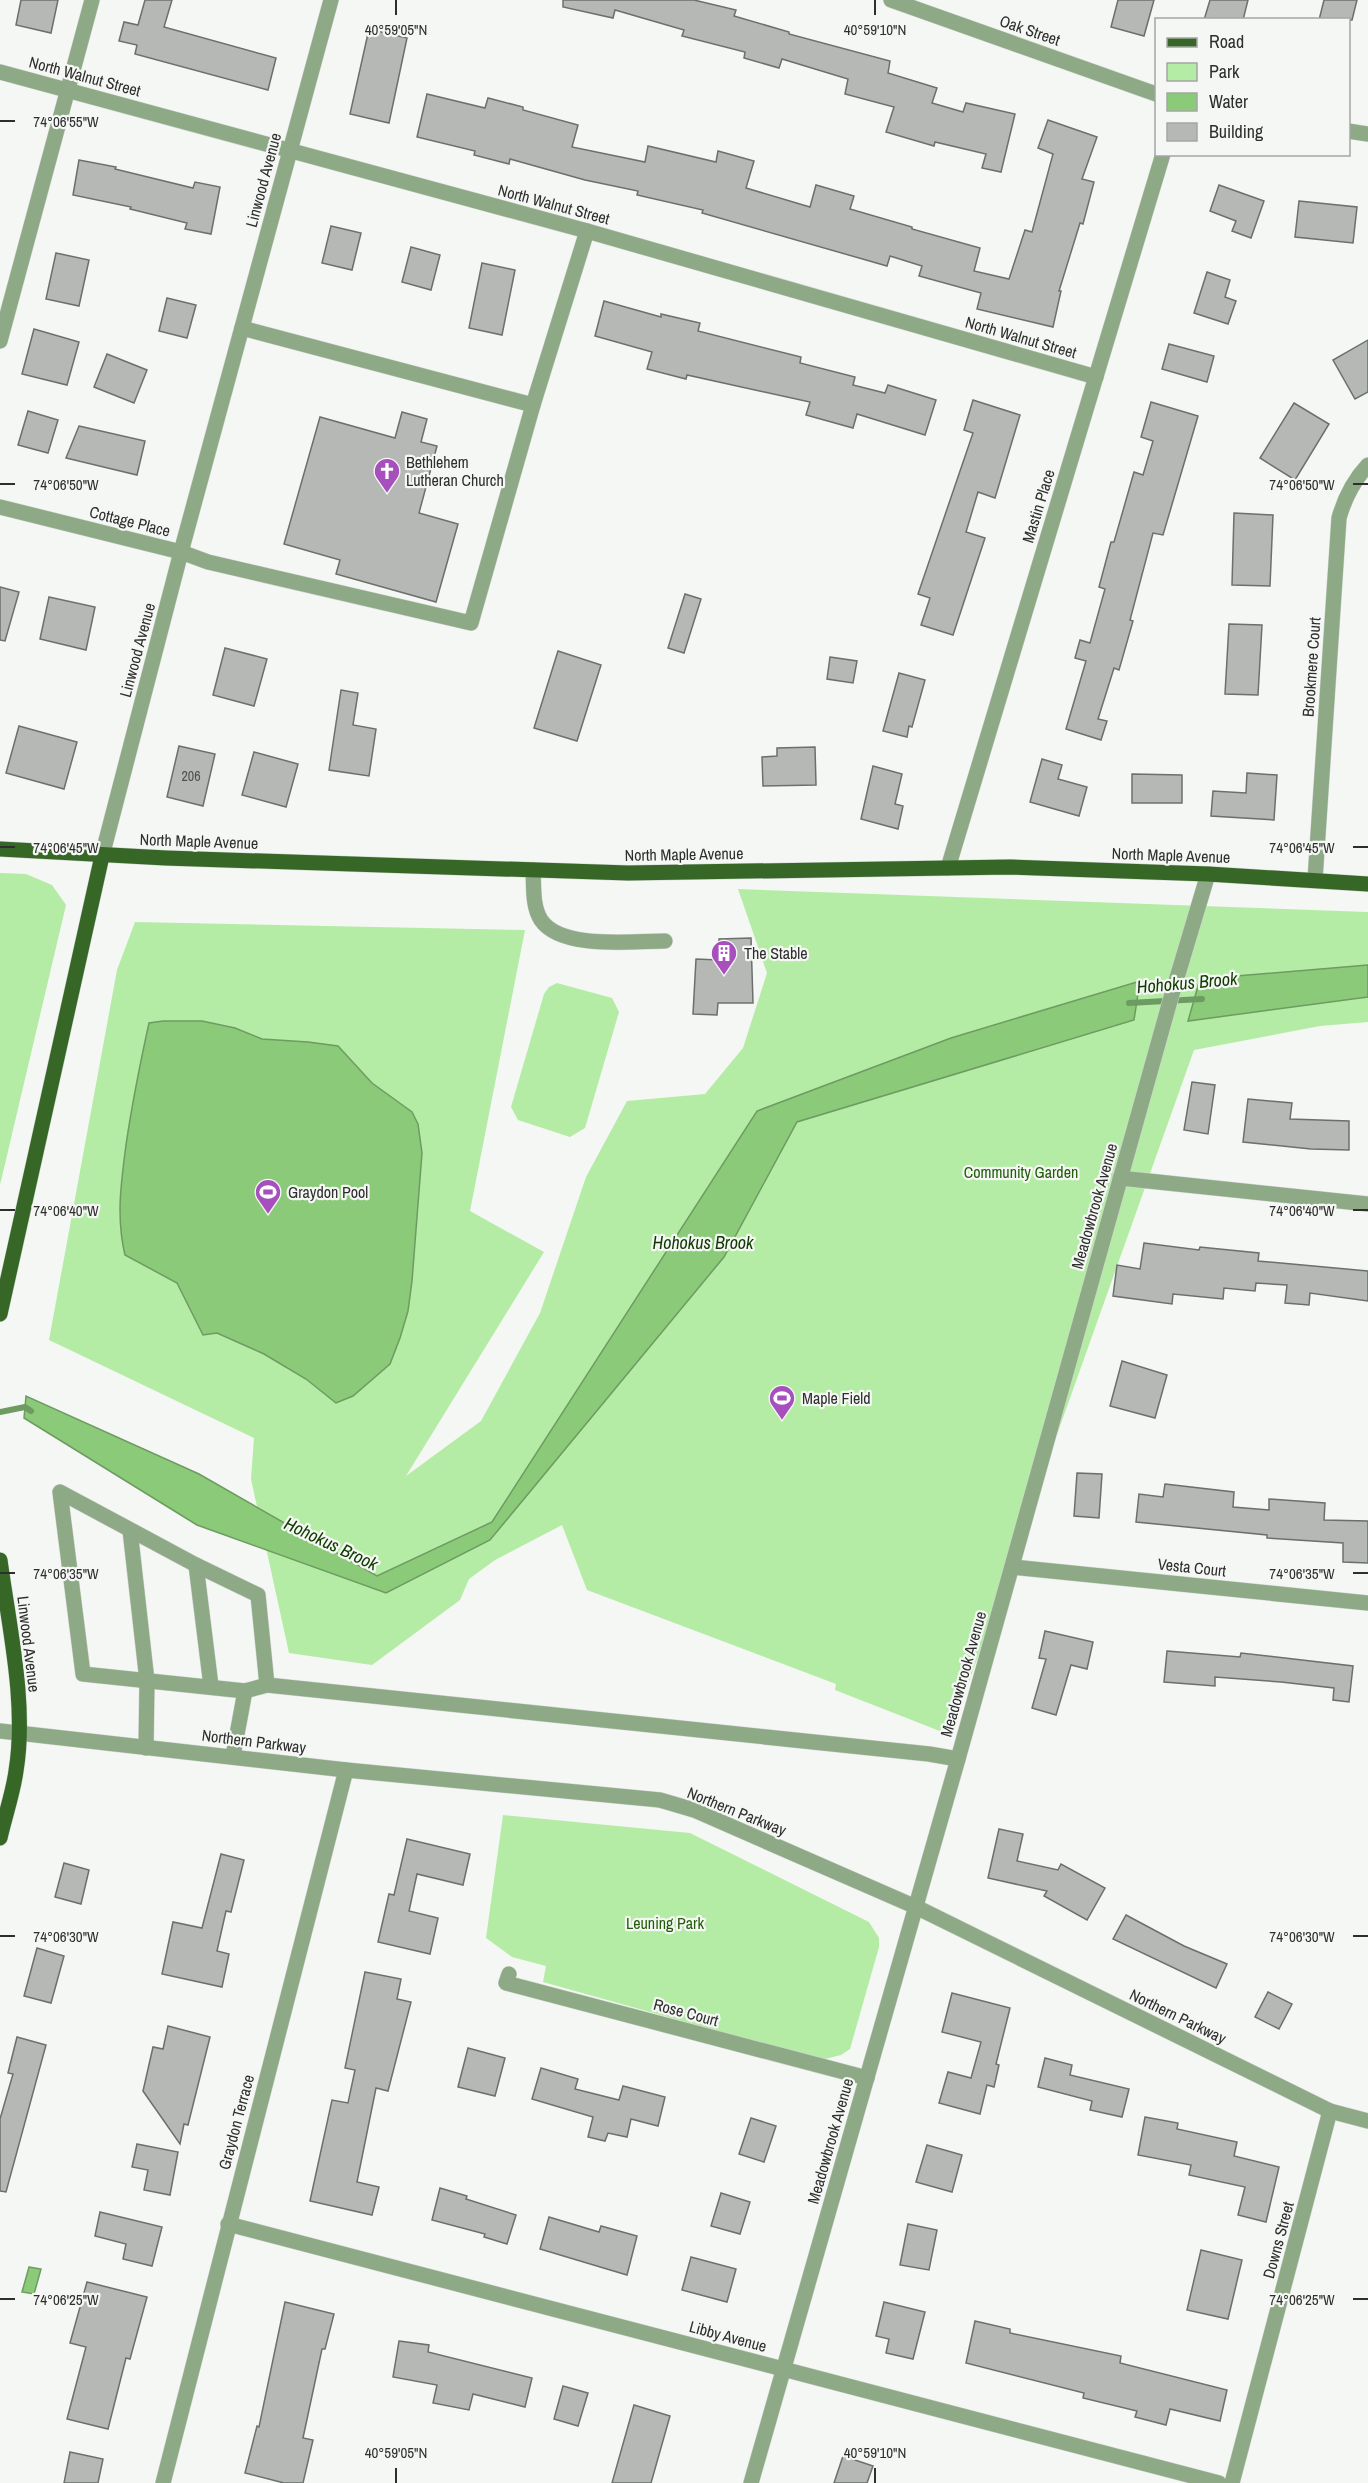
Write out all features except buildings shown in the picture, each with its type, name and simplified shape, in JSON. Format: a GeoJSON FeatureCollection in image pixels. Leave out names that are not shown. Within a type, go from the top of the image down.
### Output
{"type":"FeatureCollection","features":[{"type":"Feature","properties":{"kind":"main road","name":"North Maple Avenue"},"geometry":{"type":"LineString","coordinates":[[0,849],[102,856],[628,873],[1010,867],[1208,874],[1368,884]]}},
{"type":"Feature","properties":{"kind":"main road","name":"Linwood Avenue"},"geometry":{"type":"LineString","coordinates":[[0,1314],[102,856]]}},
{"type":"Feature","properties":{"kind":"main road","name":"Linwood Avenue"},"geometry":{"type":"LineString","coordinates":[[0,1560],[19,1700],[16,1770],[0,1838]]}},
{"type":"Feature","properties":{"kind":"street"},"geometry":{"type":"LineString","coordinates":[[0,341],[92,0]]}},
{"type":"Feature","properties":{"kind":"street","name":"Linwood Avenue"},"geometry":{"type":"LineString","coordinates":[[102,856],[181,552],[331,0]]}},
{"type":"Feature","properties":{"kind":"street","name":"Oak Street"},"geometry":{"type":"LineString","coordinates":[[891,0],[1155,94]]}},
{"type":"Feature","properties":{"kind":"street","name":"North Walnut Street"},"geometry":{"type":"LineString","coordinates":[[0,72],[587,231],[1096,377]]}},
{"type":"Feature","properties":{"kind":"street"},"geometry":{"type":"LineString","coordinates":[[1350,131],[1368,134]]}},
{"type":"Feature","properties":{"kind":"street","name":"Mastin Place"},"geometry":{"type":"LineString","coordinates":[[948,868],[1162,156]]}},
{"type":"Feature","properties":{"kind":"street"},"geometry":{"type":"LineString","coordinates":[[242,328],[533,405],[587,231]]}},
{"type":"Feature","properties":{"kind":"street","name":"Cottage Place"},"geometry":{"type":"LineString","coordinates":[[0,507],[181,552],[208,562],[471,623],[533,405]]}},
{"type":"Feature","properties":{"kind":"street","name":"Brookmere Court"},"geometry":{"type":"LineString","coordinates":[[1315,880],[1339,518],[1345,497],[1356,477],[1368,465]]}},
{"type":"Feature","properties":{"kind":"street"},"geometry":{"type":"LineString","coordinates":[[533,870],[534,897],[540,920],[551,930],[575,940],[665,941]]}},
{"type":"Feature","properties":{"kind":"street","name":"Meadowbrook Avenue"},"geometry":{"type":"LineString","coordinates":[[751,2483],[958,1759],[1178,971],[1208,874]]}},
{"type":"Feature","properties":{"kind":"street"},"geometry":{"type":"LineString","coordinates":[[1120,1178],[1368,1204]]}},
{"type":"Feature","properties":{"kind":"street"},"geometry":{"type":"LineString","coordinates":[[267,1685],[258,1595],[196,1565],[60,1492],[83,1674],[245,1690],[267,1685],[929,1754],[958,1759]]}},
{"type":"Feature","properties":{"kind":"street"},"geometry":{"type":"LineString","coordinates":[[130,1530],[147,1681],[146,1748]]}},
{"type":"Feature","properties":{"kind":"street"},"geometry":{"type":"LineString","coordinates":[[196,1565],[211,1686]]}},
{"type":"Feature","properties":{"kind":"street","name":"Vesta Court"},"geometry":{"type":"LineString","coordinates":[[1012,1567],[1368,1603]]}},
{"type":"Feature","properties":{"kind":"street"},"geometry":{"type":"LineString","coordinates":[[233,1756],[245,1690]]}},
{"type":"Feature","properties":{"kind":"street","name":"Northern Parkway"},"geometry":{"type":"LineString","coordinates":[[0,1731],[346,1770],[660,1800],[694,1810],[916,1907],[1330,2111],[1368,2121]]}},
{"type":"Feature","properties":{"kind":"street","name":"Graydon Terrace"},"geometry":{"type":"LineString","coordinates":[[163,2483],[346,1770]]}},
{"type":"Feature","properties":{"kind":"street","name":"Rose Court"},"geometry":{"type":"LineString","coordinates":[[508,1974],[506,1983],[867,2078]]}},
{"type":"Feature","properties":{"kind":"street","name":"Downs Street"},"geometry":{"type":"LineString","coordinates":[[1232,2483],[1330,2111]]}},
{"type":"Feature","properties":{"kind":"street","name":"Libby Avenue"},"geometry":{"type":"LineString","coordinates":[[228,2224],[1218,2483]]}},
{"type":"Feature","properties":{"kind":"green space"},"geometry":{"type":"Polygon","coordinates":[[[0,873],[26,874],[52,885],[66,905],[0,1185],[0,873]]]}},
{"type":"Feature","properties":{"kind":"green space","name":"Community Garden"},"geometry":{"type":"Polygon","coordinates":[[[738,889],[1368,912],[1368,965],[1200,980],[1189,1021],[1368,997],[1368,1022],[1320,1026],[1194,1050],[950,1735],[835,1690],[836,1684],[587,1590],[562,1525],[495,1560],[469,1579],[460,1600],[372,1665],[289,1653],[251,1479],[254,1438],[49,1340],[117,970],[135,922],[525,930],[470,1211],[544,1252],[406,1476],[481,1421],[540,1313],[586,1177],[627,1101],[705,1094],[743,1048],[767,973],[738,889]]]}},
{"type":"Feature","properties":{"kind":"green space"},"geometry":{"type":"Polygon","coordinates":[[[557,983],[612,998],[619,1012],[585,1128],[570,1137],[518,1120],[511,1107],[544,994],[549,987],[557,983]]]}},
{"type":"Feature","properties":{"kind":"green space","name":"Leuning Park"},"geometry":{"type":"Polygon","coordinates":[[[503,1815],[690,1833],[869,1922],[879,1938],[879,1947],[850,2049],[841,2055],[821,2060],[543,1982],[546,1966],[512,1957],[486,1938],[503,1815]]]}},
{"type":"Feature","properties":{"kind":"water","name":"Hohokus Brook"},"geometry":{"type":"Polygon","coordinates":[[[1368,965],[1368,997],[1188,1021],[1200,979],[1368,965]]]}},
{"type":"Feature","properties":{"kind":"water","name":"Hohokus Brook"},"geometry":{"type":"Polygon","coordinates":[[[1140,981],[1134,1020],[797,1122],[724,1257],[490,1540],[386,1593],[197,1525],[24,1418],[26,1396],[199,1474],[377,1576],[492,1522],[757,1111],[951,1038],[1140,981]]]}},
{"type":"Feature","properties":{"kind":"water","name":"Graydon Pool"},"geometry":{"type":"Polygon","coordinates":[[[202,1021],[235,1028],[262,1039],[338,1046],[372,1083],[412,1112],[418,1124],[422,1153],[408,1311],[390,1364],[353,1396],[336,1403],[306,1379],[264,1354],[217,1333],[203,1335],[177,1283],[125,1255],[120,1200],[128,1130],[149,1023],[202,1021]]]}},
{"type":"Feature","properties":{"kind":"water"},"geometry":{"type":"Polygon","coordinates":[[[29,2267],[41,2269],[34,2294],[22,2292],[29,2267]]]}},
{"type":"Feature","properties":{"kind":"waterway","name":"Hohokus Brook"},"geometry":{"type":"LineString","coordinates":[[1129,1003],[1202,999]]}},
{"type":"Feature","properties":{"kind":"waterway","name":"Hohokus Brook"},"geometry":{"type":"LineString","coordinates":[[0,1412],[25,1407],[31,1411]]}},
{"type":"Feature","properties":{"kind":"place","name":"Bethlehem Lutheran Church"},"geometry":{"type":"Point","coordinates":[387,494]}},
{"type":"Feature","properties":{"kind":"place","name":"The Stable"},"geometry":{"type":"Point","coordinates":[724,976]}},
{"type":"Feature","properties":{"kind":"place","name":"Graydon Pool"},"geometry":{"type":"Point","coordinates":[268,1215]}},
{"type":"Feature","properties":{"kind":"place","name":"Maple Field"},"geometry":{"type":"Point","coordinates":[782,1421]}}]}
